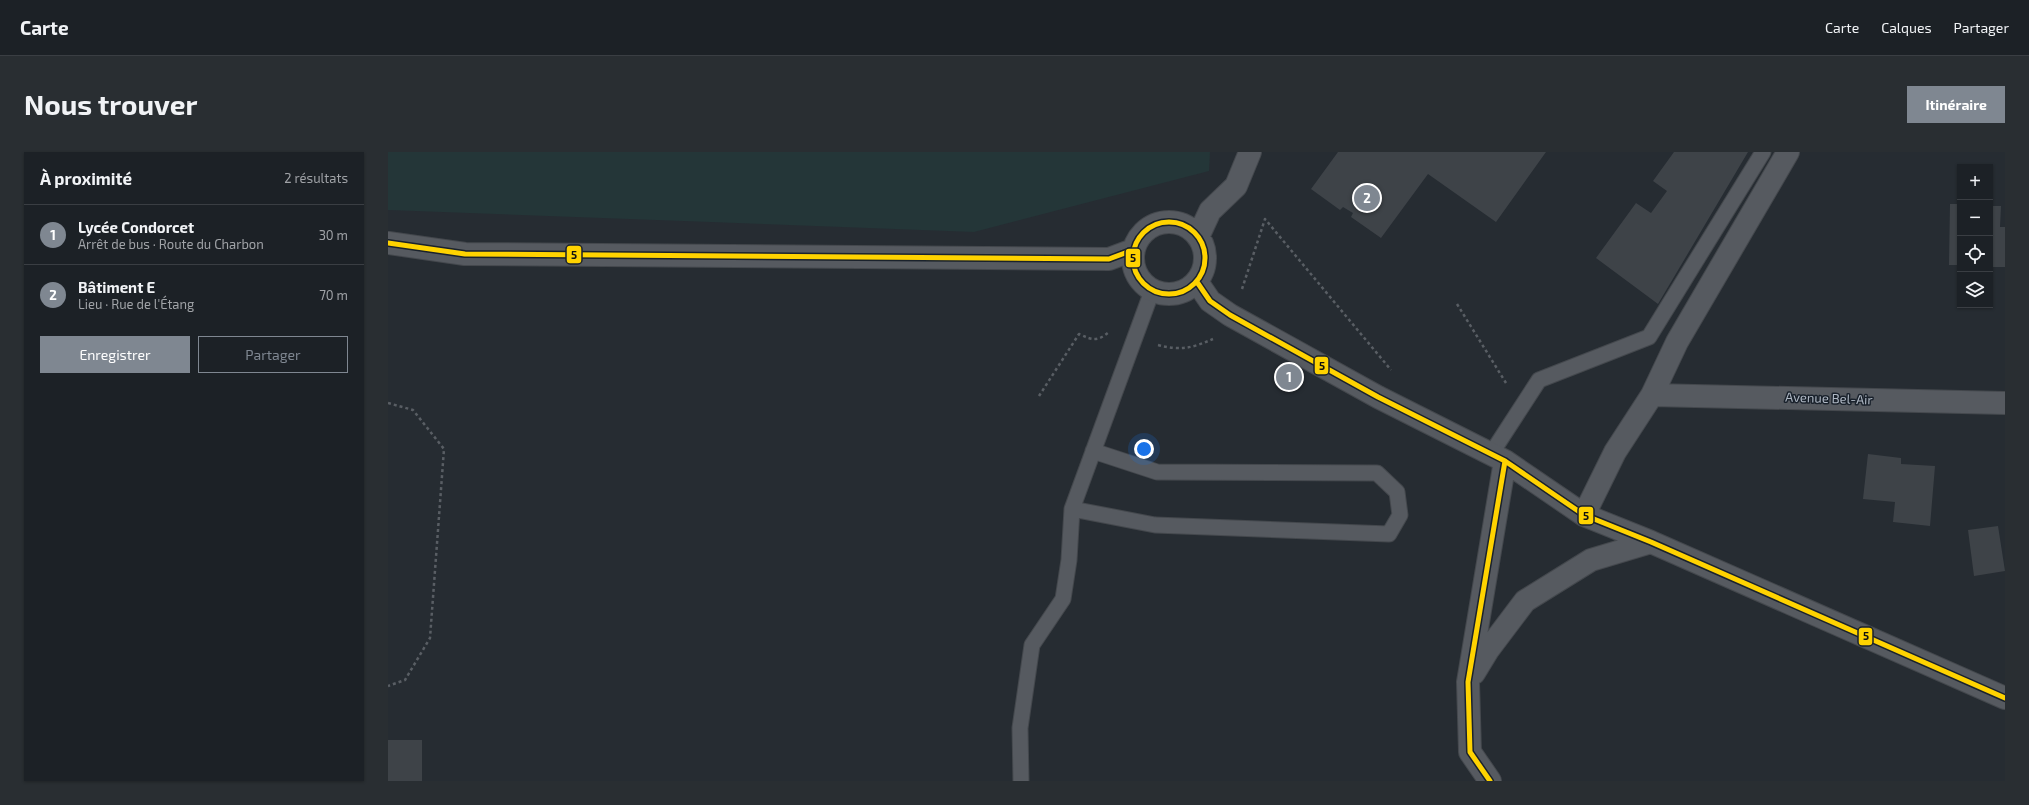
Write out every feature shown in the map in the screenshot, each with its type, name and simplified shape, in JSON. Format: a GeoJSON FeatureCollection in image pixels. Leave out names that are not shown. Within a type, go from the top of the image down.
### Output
{"type":"FeatureCollection","features":[{"type":"Feature","properties":{"kind":"street"},"geometry":{"type":"LineString","coordinates":[[1198,237],[1210,211],[1236,186],[1250,152]]}},
{"type":"Feature","properties":{"kind":"street"},"geometry":{"type":"LineString","coordinates":[[1584,515],[1615,452],[1652,395],[1677,342],[1788,152]]}},
{"type":"Feature","properties":{"kind":"street"},"geometry":{"type":"LineString","coordinates":[[1175,222],[1188,227],[1198,237],[1205,252],[1204,267],[1197,282],[1188,290],[1176,294],[1164,294],[1152,291],[1143,284],[1136,274],[1133,262],[1134,250],[1139,237],[1149,228],[1162,223],[1175,222]]}},
{"type":"Feature","properties":{"kind":"street"},"geometry":{"type":"LineString","coordinates":[[388,243],[465,254],[1109,259],[1134,250]]}},
{"type":"Feature","properties":{"kind":"street"},"geometry":{"type":"LineString","coordinates":[[1197,282],[1210,301],[1230,315],[1378,397],[1498,458],[1584,515],[1651,542],[2005,698]]}},
{"type":"Feature","properties":{"kind":"street","name":"Avenue Bel-Air"},"geometry":{"type":"LineString","coordinates":[[1652,395],[2005,403]]}},
{"type":"Feature","properties":{"kind":"street"},"geometry":{"type":"LineString","coordinates":[[1490,781],[1470,752],[1468,682],[1498,458]]}},
{"type":"Feature","properties":{"kind":"street"},"geometry":{"type":"LineString","coordinates":[[1468,682],[1488,650],[1525,601],[1592,560],[1651,542]]}},
{"type":"Feature","properties":{"kind":"lane"},"geometry":{"type":"LineString","coordinates":[[1498,458],[1521,407],[1539,380],[1649,337],[1762,152]]}},
{"type":"Feature","properties":{"kind":"lane"},"geometry":{"type":"LineString","coordinates":[[1021,781],[1020,728],[1032,645],[1063,599],[1069,560],[1072,509],[1152,291]]}},
{"type":"Feature","properties":{"kind":"lane"},"geometry":{"type":"LineString","coordinates":[[1072,509],[1155,525],[1389,534],[1400,515],[1397,492],[1377,473],[1157,472],[1093,451]]}},
{"type":"Feature","properties":{"kind":"path"},"geometry":{"type":"LineString","coordinates":[[1457,304],[1521,407]]}},
{"type":"Feature","properties":{"kind":"path"},"geometry":{"type":"LineString","coordinates":[[388,402],[413,410],[444,448],[430,638],[405,680],[388,686]]}},
{"type":"Feature","properties":{"kind":"shaded area"},"geometry":{"type":"Polygon","coordinates":[[[388,152],[1210,152],[1209,171],[974,232],[388,210],[388,152]]]}},
{"type":"Feature","properties":{"kind":"building"},"geometry":{"type":"Polygon","coordinates":[[[1338,152],[1546,152],[1496,222],[1428,174],[1381,238],[1351,217],[1353,213],[1343,207],[1340,210],[1311,189],[1338,152]]]}},
{"type":"Feature","properties":{"kind":"building"},"geometry":{"type":"Polygon","coordinates":[[[1674,152],[1748,152],[1658,304],[1596,258],[1636,203],[1651,213],[1667,191],[1653,181],[1674,152]]]}},
{"type":"Feature","properties":{"kind":"building"},"geometry":{"type":"Polygon","coordinates":[[[1950,204],[1957,204],[1957,265],[1949,265],[1950,204]]]}},
{"type":"Feature","properties":{"kind":"building"},"geometry":{"type":"Polygon","coordinates":[[[1993,206],[2001,206],[2000,227],[2005,227],[2005,267],[1993,267],[1993,206]]]}},
{"type":"Feature","properties":{"kind":"building"},"geometry":{"type":"Polygon","coordinates":[[[1868,454],[1901,458],[1901,464],[1935,466],[1930,526],[1893,522],[1895,502],[1863,499],[1868,454]]]}},
{"type":"Feature","properties":{"kind":"building"},"geometry":{"type":"Polygon","coordinates":[[[1998,526],[2005,571],[1974,576],[1968,530],[1998,526]]]}},
{"type":"Feature","properties":{"kind":"building"},"geometry":{"type":"Polygon","coordinates":[[[388,740],[422,740],[422,781],[388,781],[388,740]]]}},
{"type":"Feature","properties":{"kind":"transit line","name":"5"},"geometry":{"type":"LineString","coordinates":[[1169,222],[1189,228],[1199,238],[1205,258],[1199,278],[1189,288],[1169,294],[1149,288],[1139,278],[1133,258],[1139,238],[1149,228],[1169,222]]}},
{"type":"Feature","properties":{"kind":"transit line","name":"5"},"geometry":{"type":"LineString","coordinates":[[388,243],[465,254],[1109,259],[1133,250]]}},
{"type":"Feature","properties":{"kind":"transit line","name":"5"},"geometry":{"type":"LineString","coordinates":[[1197,282],[1210,301],[1230,315],[1378,397],[1505,461],[1584,515],[1651,542],[2005,698]]}},
{"type":"Feature","properties":{"kind":"transit line","name":"5"},"geometry":{"type":"LineString","coordinates":[[1490,781],[1470,752],[1468,682],[1505,461]]}},
{"type":"Feature","properties":{"kind":"place","name":"Bâtiment E"},"geometry":{"type":"Point","coordinates":[1367,198]}},
{"type":"Feature","properties":{"kind":"place","name":"Lycée Condorcet"},"geometry":{"type":"Point","coordinates":[1289,377]}}]}
